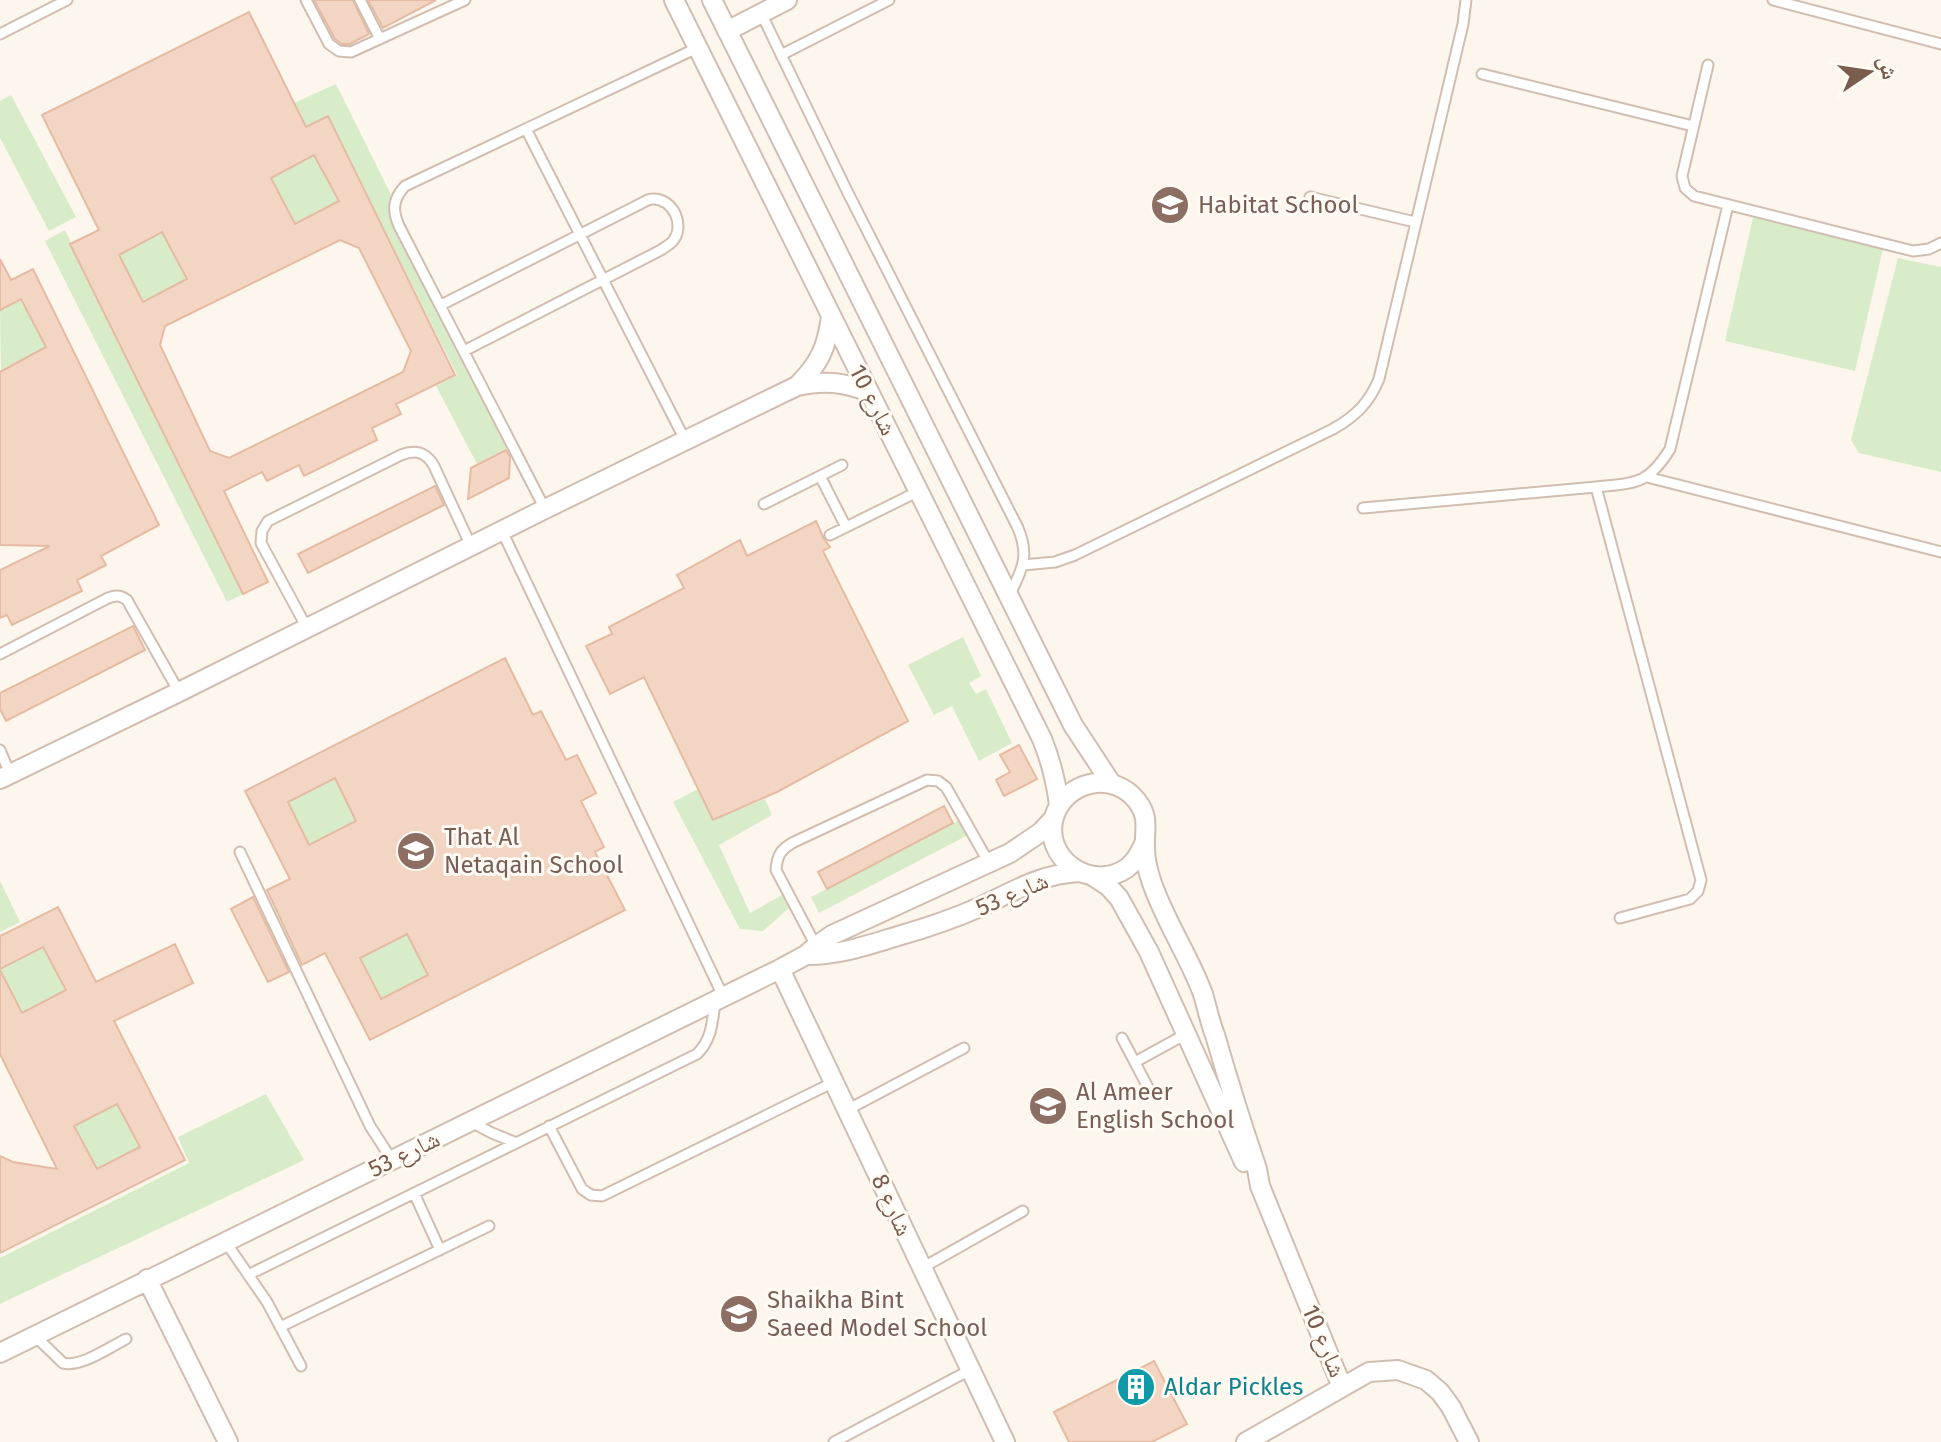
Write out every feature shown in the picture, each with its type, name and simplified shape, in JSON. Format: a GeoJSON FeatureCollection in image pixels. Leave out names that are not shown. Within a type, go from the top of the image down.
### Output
{"type":"FeatureCollection","features":[{"type":"Feature","properties":{"kind":"street","name":"شارع 10"},"geometry":{"type":"LineString","coordinates":[[674,0],[1042,739],[1057,782],[1056,812]]}},
{"type":"Feature","properties":{"kind":"street","name":"شارع 10"},"geometry":{"type":"LineString","coordinates":[[712,0],[1073,725],[1111,783]]}},
{"type":"Feature","properties":{"kind":"street"},"geometry":{"type":"LineString","coordinates":[[727,31],[787,0]]}},
{"type":"Feature","properties":{"kind":"street"},"geometry":{"type":"LineString","coordinates":[[797,386],[822,355],[831,316]]}},
{"type":"Feature","properties":{"kind":"street"},"geometry":{"type":"LineString","coordinates":[[5,776],[797,386],[833,382],[869,392]]}},
{"type":"Feature","properties":{"kind":"street"},"geometry":{"type":"LineString","coordinates":[[1096,782],[1111,783],[1136,800],[1144,814],[1147,829],[1144,844],[1137,858],[1125,869],[1110,876],[1087,874],[1066,863],[1057,850],[1053,835],[1056,812],[1069,794],[1081,786],[1096,782]]}},
{"type":"Feature","properties":{"kind":"street","name":"شارع 53"},"geometry":{"type":"LineString","coordinates":[[0,1353],[780,969],[832,935],[989,863],[1026,843],[1056,812]]}},
{"type":"Feature","properties":{"kind":"street","name":"شارع 10"},"geometry":{"type":"LineString","coordinates":[[1144,844],[1156,892],[1195,975],[1260,1186]]}},
{"type":"Feature","properties":{"kind":"street","name":"شارع 53"},"geometry":{"type":"LineString","coordinates":[[811,950],[826,955],[869,945],[953,918],[1044,877],[1062,873],[1087,874]]}},
{"type":"Feature","properties":{"kind":"street","name":"شارع 10"},"geometry":{"type":"LineString","coordinates":[[1087,874],[1108,886],[1119,898],[1149,952],[1246,1165],[1260,1186],[1342,1387],[1369,1372],[1398,1370],[1426,1380],[1451,1407],[1469,1442]]}},
{"type":"Feature","properties":{"kind":"street","name":"شارع 8"},"geometry":{"type":"LineString","coordinates":[[780,969],[1005,1442]]}},
{"type":"Feature","properties":{"kind":"street"},"geometry":{"type":"LineString","coordinates":[[1188,1037],[1197,1044],[1210,1038],[1213,1031]]}},
{"type":"Feature","properties":{"kind":"street"},"geometry":{"type":"LineString","coordinates":[[147,1279],[228,1442]]}},
{"type":"Feature","properties":{"kind":"street"},"geometry":{"type":"LineString","coordinates":[[1246,1442],[1342,1387]]}},
{"type":"Feature","properties":{"kind":"lane"},"geometry":{"type":"LineString","coordinates":[[0,34],[67,0]]}},
{"type":"Feature","properties":{"kind":"lane"},"geometry":{"type":"LineString","coordinates":[[306,0],[329,44],[339,51],[351,52],[465,0]]}},
{"type":"Feature","properties":{"kind":"lane"},"geometry":{"type":"LineString","coordinates":[[360,0],[380,39]]}},
{"type":"Feature","properties":{"kind":"lane"},"geometry":{"type":"LineString","coordinates":[[781,55],[889,0]]}},
{"type":"Feature","properties":{"kind":"lane"},"geometry":{"type":"LineString","coordinates":[[1023,565],[1055,562],[1075,555],[1333,429],[1362,409],[1379,379],[1463,24],[1466,0]]}},
{"type":"Feature","properties":{"kind":"lane"},"geometry":{"type":"LineString","coordinates":[[1773,0],[1941,44]]}},
{"type":"Feature","properties":{"kind":"lane"},"geometry":{"type":"LineString","coordinates":[[761,13],[1023,539],[1023,565],[1009,596]]}},
{"type":"Feature","properties":{"kind":"lane"},"geometry":{"type":"LineString","coordinates":[[545,509],[394,216],[394,205],[405,186],[697,48]]}},
{"type":"Feature","properties":{"kind":"lane"},"geometry":{"type":"LineString","coordinates":[[1708,65],[1682,176],[1685,188],[1694,196],[1913,251],[1929,249],[1941,243]]}},
{"type":"Feature","properties":{"kind":"lane"},"geometry":{"type":"LineString","coordinates":[[1482,74],[1693,126]]}},
{"type":"Feature","properties":{"kind":"lane"},"geometry":{"type":"LineString","coordinates":[[526,129],[685,440]]}},
{"type":"Feature","properties":{"kind":"lane"},"geometry":{"type":"LineString","coordinates":[[1310,197],[1415,222]]}},
{"type":"Feature","properties":{"kind":"lane"},"geometry":{"type":"LineString","coordinates":[[441,305],[652,199],[666,203],[676,214],[679,228],[673,241],[661,250],[464,351]]}},
{"type":"Feature","properties":{"kind":"lane"},"geometry":{"type":"LineString","coordinates":[[1363,508],[1596,487],[1629,483],[1647,477],[1659,467],[1670,449],[1728,205]]}},
{"type":"Feature","properties":{"kind":"lane"},"geometry":{"type":"LineString","coordinates":[[307,628],[261,543],[262,531],[268,521],[401,455],[420,452],[429,457],[434,466],[471,546]]}},
{"type":"Feature","properties":{"kind":"lane"},"geometry":{"type":"LineString","coordinates":[[764,504],[842,465]]}},
{"type":"Feature","properties":{"kind":"lane"},"geometry":{"type":"LineString","coordinates":[[820,476],[846,527]]}},
{"type":"Feature","properties":{"kind":"lane"},"geometry":{"type":"LineString","coordinates":[[1647,477],[1941,552]]}},
{"type":"Feature","properties":{"kind":"lane"},"geometry":{"type":"LineString","coordinates":[[1596,487],[1701,880],[1698,891],[1690,899],[1620,918]]}},
{"type":"Feature","properties":{"kind":"lane"},"geometry":{"type":"LineString","coordinates":[[830,535],[919,491]]}},
{"type":"Feature","properties":{"kind":"lane"},"geometry":{"type":"LineString","coordinates":[[248,1275],[697,1054],[711,1035],[719,998],[502,531]]}},
{"type":"Feature","properties":{"kind":"lane"},"geometry":{"type":"LineString","coordinates":[[0,654],[108,598],[121,596],[127,600],[179,692]]}},
{"type":"Feature","properties":{"kind":"lane"},"geometry":{"type":"LineString","coordinates":[[0,750],[5,776]]}},
{"type":"Feature","properties":{"kind":"lane"},"geometry":{"type":"LineString","coordinates":[[811,950],[776,870],[777,858],[783,848],[794,842],[927,780],[938,781],[946,787],[989,863]]}},
{"type":"Feature","properties":{"kind":"lane"},"geometry":{"type":"LineString","coordinates":[[240,852],[370,1126],[392,1160]]}},
{"type":"Feature","properties":{"kind":"lane"},"geometry":{"type":"LineString","coordinates":[[1135,1062],[1188,1037]]}},
{"type":"Feature","properties":{"kind":"lane"},"geometry":{"type":"LineString","coordinates":[[1122,1038],[1151,1093]]}},
{"type":"Feature","properties":{"kind":"lane"},"geometry":{"type":"LineString","coordinates":[[847,1110],[964,1048]]}},
{"type":"Feature","properties":{"kind":"lane"},"geometry":{"type":"LineString","coordinates":[[549,1126],[582,1189],[591,1195],[602,1196],[834,1082]]}},
{"type":"Feature","properties":{"kind":"lane"},"geometry":{"type":"LineString","coordinates":[[471,1122],[514,1142]]}},
{"type":"Feature","properties":{"kind":"lane"},"geometry":{"type":"LineString","coordinates":[[414,1193],[440,1250]]}},
{"type":"Feature","properties":{"kind":"lane"},"geometry":{"type":"LineString","coordinates":[[922,1268],[1023,1211]]}},
{"type":"Feature","properties":{"kind":"lane"},"geometry":{"type":"LineString","coordinates":[[280,1327],[489,1226]]}},
{"type":"Feature","properties":{"kind":"lane"},"geometry":{"type":"LineString","coordinates":[[225,1241],[267,1302],[301,1366]]}},
{"type":"Feature","properties":{"kind":"lane"},"geometry":{"type":"LineString","coordinates":[[34,1335],[69,1365],[75,1365],[126,1339]]}},
{"type":"Feature","properties":{"kind":"lane"},"geometry":{"type":"LineString","coordinates":[[834,1442],[970,1370]]}},
{"type":"Feature","properties":{"kind":"green space"},"geometry":{"type":"Polygon","coordinates":[[[336,84],[515,444],[477,464],[436,386],[457,375],[328,116],[306,126],[294,103],[336,84]]]}},
{"type":"Feature","properties":{"kind":"green space"},"geometry":{"type":"Polygon","coordinates":[[[11,95],[76,217],[49,231],[0,138],[0,101],[11,95]]]}},
{"type":"Feature","properties":{"kind":"green space"},"geometry":{"type":"Polygon","coordinates":[[[314,155],[339,201],[295,224],[271,178],[314,155]]]}},
{"type":"Feature","properties":{"kind":"green space"},"geometry":{"type":"Polygon","coordinates":[[[1755,209],[1885,240],[1855,371],[1725,341],[1755,209]]]}},
{"type":"Feature","properties":{"kind":"green space"},"geometry":{"type":"Polygon","coordinates":[[[65,230],[243,594],[227,602],[45,241],[65,230]]]}},
{"type":"Feature","properties":{"kind":"green space"},"geometry":{"type":"Polygon","coordinates":[[[162,232],[187,279],[143,301],[119,255],[162,232]]]}},
{"type":"Feature","properties":{"kind":"green space"},"geometry":{"type":"Polygon","coordinates":[[[1898,258],[1941,267],[1941,472],[1859,453],[1851,440],[1898,258]]]}},
{"type":"Feature","properties":{"kind":"green space"},"geometry":{"type":"Polygon","coordinates":[[[21,299],[46,347],[1,371],[0,310],[21,299]]]}},
{"type":"Feature","properties":{"kind":"green space"},"geometry":{"type":"Polygon","coordinates":[[[963,637],[981,676],[969,683],[976,694],[986,689],[1012,743],[979,761],[952,706],[934,715],[908,665],[963,637]]]}},
{"type":"Feature","properties":{"kind":"green space"},"geometry":{"type":"Polygon","coordinates":[[[335,778],[357,821],[309,845],[288,802],[335,778]]]}},
{"type":"Feature","properties":{"kind":"green space"},"geometry":{"type":"Polygon","coordinates":[[[698,789],[714,821],[765,799],[772,815],[719,845],[750,913],[782,895],[789,908],[763,931],[740,929],[673,802],[698,789]]]}},
{"type":"Feature","properties":{"kind":"green space"},"geometry":{"type":"Polygon","coordinates":[[[960,820],[968,835],[819,913],[811,897],[960,820]]]}},
{"type":"Feature","properties":{"kind":"green space"},"geometry":{"type":"Polygon","coordinates":[[[0,881],[20,922],[0,932],[0,881]]]}},
{"type":"Feature","properties":{"kind":"green space"},"geometry":{"type":"Polygon","coordinates":[[[407,934],[428,975],[381,999],[360,958],[407,934]]]}},
{"type":"Feature","properties":{"kind":"green space"},"geometry":{"type":"Polygon","coordinates":[[[43,947],[66,990],[22,1013],[0,969],[43,947]]]}},
{"type":"Feature","properties":{"kind":"green space"},"geometry":{"type":"Polygon","coordinates":[[[266,1094],[304,1160],[0,1304],[0,1258],[189,1163],[178,1137],[266,1094]]]}},
{"type":"Feature","properties":{"kind":"green space"},"geometry":{"type":"Polygon","coordinates":[[[117,1104],[140,1147],[97,1169],[74,1126],[117,1104]]]}},
{"type":"Feature","properties":{"kind":"building"},"geometry":{"type":"Polygon","coordinates":[[[314,0],[353,0],[369,34],[350,44],[342,44],[335,39],[314,0]]]}},
{"type":"Feature","properties":{"kind":"building"},"geometry":{"type":"Polygon","coordinates":[[[368,0],[436,0],[383,28],[368,0]]]}},
{"type":"Feature","properties":{"kind":"building"},"geometry":{"type":"Polygon","coordinates":[[[249,12],[306,127],[328,116],[455,375],[396,404],[401,414],[372,428],[377,440],[304,476],[299,465],[267,481],[262,472],[224,491],[268,582],[243,594],[70,244],[99,230],[42,115],[249,12]],[[314,155],[271,178],[295,224],[339,201],[314,155]],[[162,232],[119,255],[143,302],[187,279],[162,232]],[[340,240],[165,326],[160,345],[210,451],[229,458],[403,372],[411,351],[359,248],[340,240]]]}},
{"type":"Feature","properties":{"kind":"building"},"geometry":{"type":"Polygon","coordinates":[[[0,259],[11,280],[33,269],[159,525],[101,556],[106,565],[77,580],[82,591],[12,625],[7,615],[0,618],[0,570],[50,546],[0,545],[0,372],[46,347],[21,299],[0,310],[0,259]]]}},
{"type":"Feature","properties":{"kind":"building"},"geometry":{"type":"Polygon","coordinates":[[[506,450],[510,457],[509,478],[468,499],[471,468],[506,450]]]}},
{"type":"Feature","properties":{"kind":"building"},"geometry":{"type":"Polygon","coordinates":[[[435,486],[444,505],[308,573],[298,554],[435,486]]]}},
{"type":"Feature","properties":{"kind":"building"},"geometry":{"type":"Polygon","coordinates":[[[816,521],[830,547],[823,551],[908,721],[777,792],[713,820],[644,677],[610,694],[586,646],[612,634],[609,627],[684,588],[677,575],[740,540],[747,556],[816,521]]]}},
{"type":"Feature","properties":{"kind":"building"},"geometry":{"type":"Polygon","coordinates":[[[133,626],[145,650],[6,721],[0,709],[0,693],[133,626]]]}},
{"type":"Feature","properties":{"kind":"building"},"geometry":{"type":"Polygon","coordinates":[[[505,658],[533,715],[541,711],[566,760],[577,755],[596,793],[581,801],[604,847],[595,852],[625,910],[370,1040],[325,953],[302,965],[267,890],[290,879],[245,791],[505,658]],[[335,778],[288,802],[309,845],[356,821],[335,778]],[[407,934],[360,958],[381,999],[428,975],[407,934]]]}},
{"type":"Feature","properties":{"kind":"building"},"geometry":{"type":"Polygon","coordinates":[[[1019,745],[1037,779],[1004,796],[996,780],[1010,772],[1000,755],[1019,745]]]}},
{"type":"Feature","properties":{"kind":"building"},"geometry":{"type":"Polygon","coordinates":[[[944,806],[953,823],[827,889],[818,872],[944,806]]]}},
{"type":"Feature","properties":{"kind":"building"},"geometry":{"type":"Polygon","coordinates":[[[253,897],[289,972],[268,982],[231,909],[253,897]]]}},
{"type":"Feature","properties":{"kind":"building"},"geometry":{"type":"Polygon","coordinates":[[[58,907],[96,982],[175,944],[193,983],[114,1021],[185,1160],[0,1253],[0,1156],[13,1162],[57,1169],[0,1054],[0,970],[22,1013],[66,990],[43,947],[0,969],[0,936],[58,907]],[[117,1104],[74,1126],[97,1169],[140,1147],[117,1104]]]}},
{"type":"Feature","properties":{"kind":"building","name":"Aldar Pickles"},"geometry":{"type":"Polygon","coordinates":[[[1154,1361],[1187,1424],[1152,1442],[1069,1442],[1054,1412],[1154,1361]]]}},
{"type":"Feature","properties":{"kind":"place","name":"Habitat School"},"geometry":{"type":"Point","coordinates":[1170,205]}},
{"type":"Feature","properties":{"kind":"place","name":"That Al Netaqain School"},"geometry":{"type":"Point","coordinates":[416,851]}},
{"type":"Feature","properties":{"kind":"place","name":"Al Ameer English School"},"geometry":{"type":"Point","coordinates":[1048,1106]}},
{"type":"Feature","properties":{"kind":"place","name":"Shaikha Bint Saeed Model School"},"geometry":{"type":"Point","coordinates":[739,1314]}},
{"type":"Feature","properties":{"kind":"place","name":"Aldar Pickles"},"geometry":{"type":"Point","coordinates":[1136,1387]}}]}
